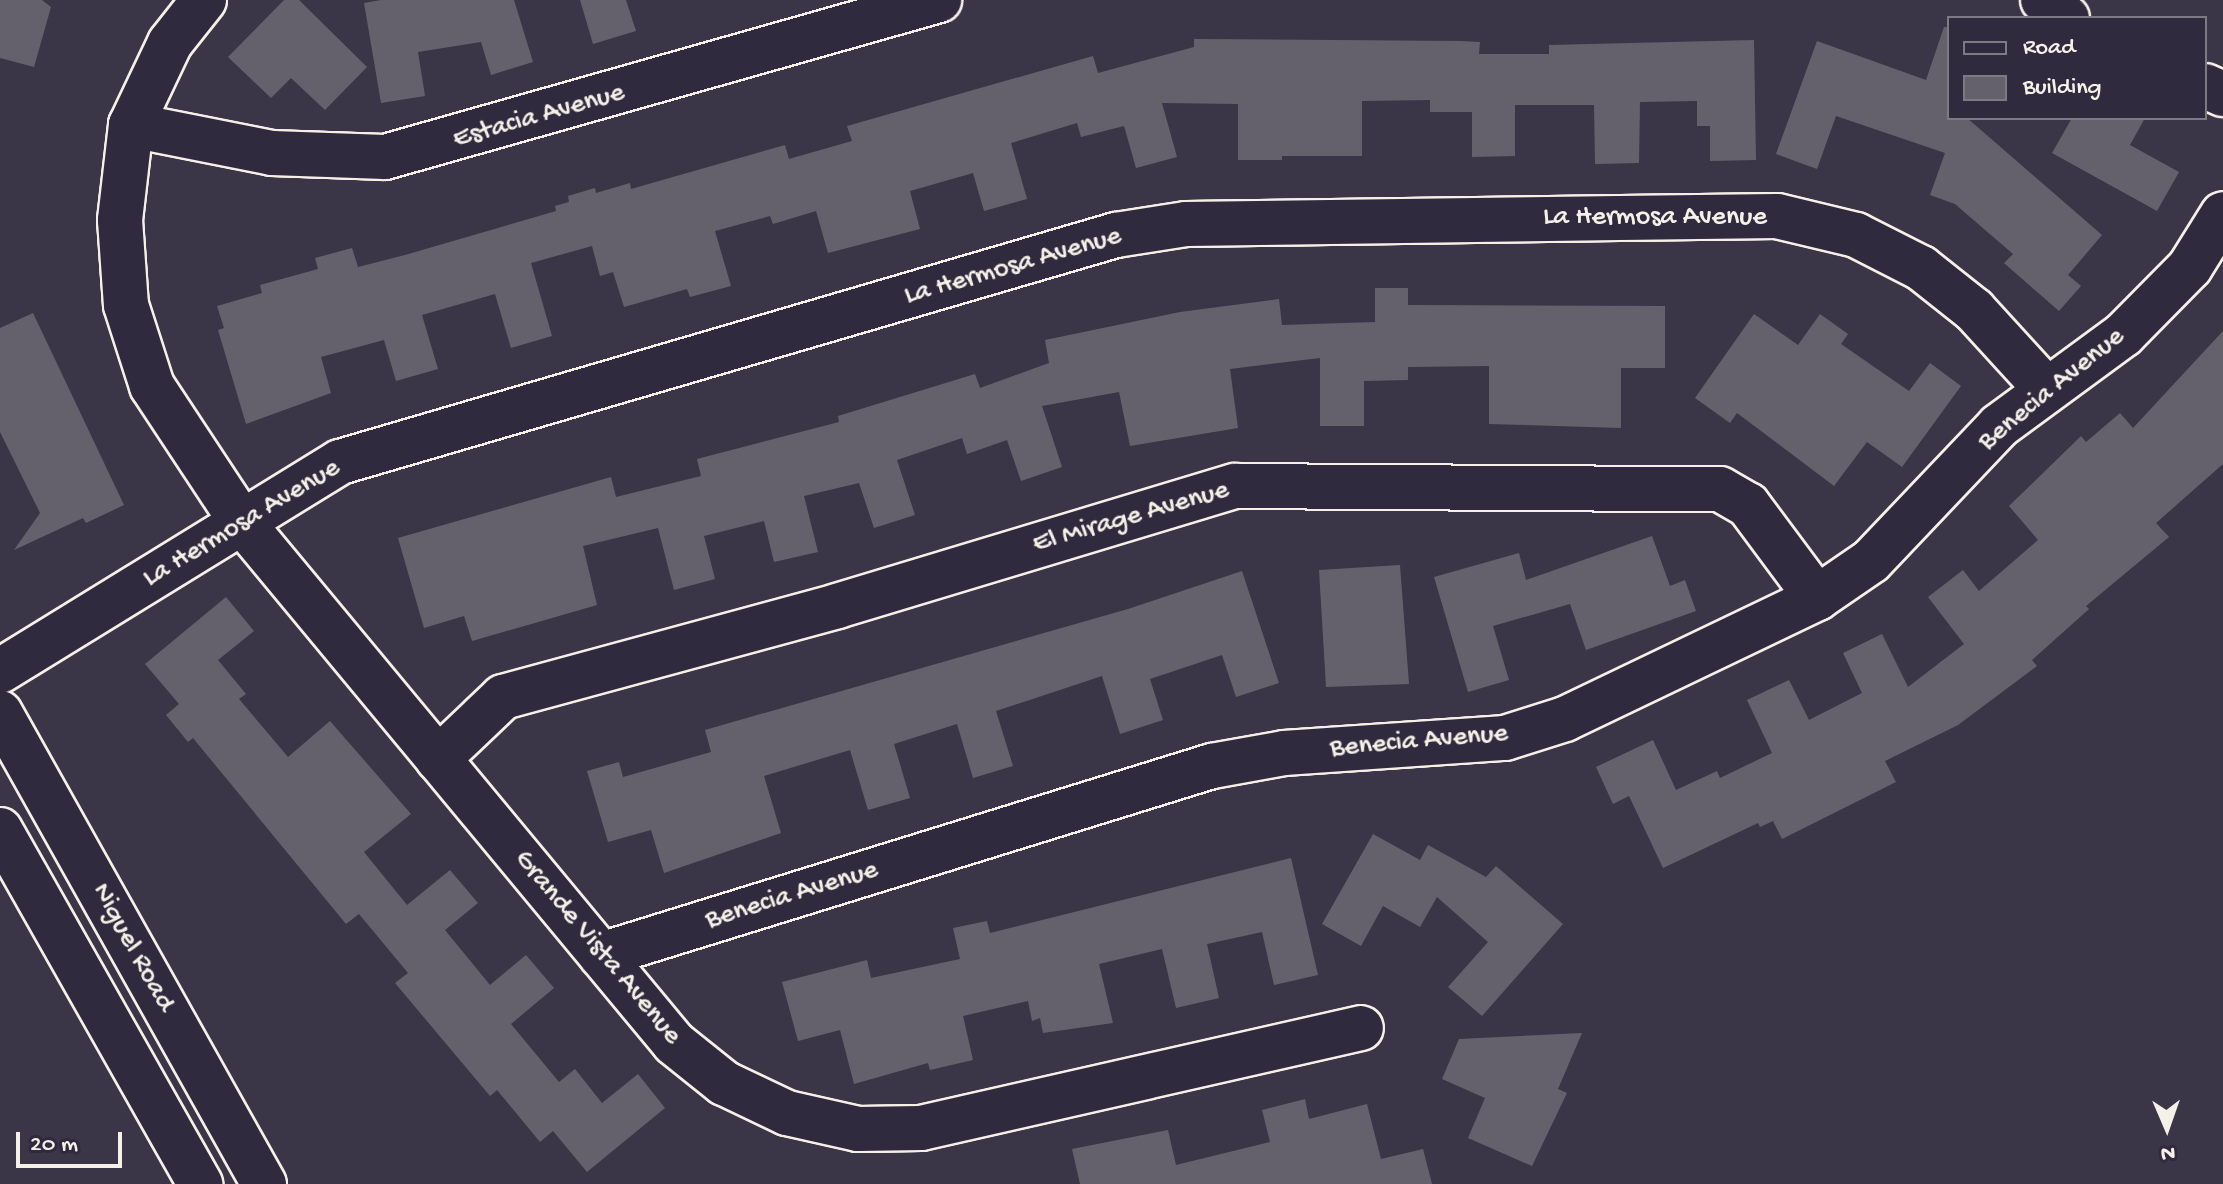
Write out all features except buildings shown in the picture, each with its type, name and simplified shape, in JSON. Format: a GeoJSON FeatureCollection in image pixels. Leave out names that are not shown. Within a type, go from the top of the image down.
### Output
{"type":"FeatureCollection","features":[{"type":"Feature","properties":{"kind":"street","name":"Grande Vista Avenue"},"geometry":{"type":"LineString","coordinates":[[204,0],[170,43],[131,125],[120,220],[126,305],[152,386],[241,521],[674,1043],[724,1083],[787,1113],[858,1129],[921,1128],[1361,1028]]}},
{"type":"Feature","properties":{"kind":"street","name":"Estacia Avenue"},"geometry":{"type":"LineString","coordinates":[[131,125],[272,153],[385,157],[513,125],[939,0]]}},
{"type":"Feature","properties":{"kind":"street"},"geometry":{"type":"LineString","coordinates":[[2043,0],[2064,16]]}},
{"type":"Feature","properties":{"kind":"street","name":"Benecia Avenue"},"geometry":{"type":"LineString","coordinates":[[601,955],[1212,766],[1284,753],[1505,738],[1565,719],[1817,598],[1871,561],[1999,426],[2123,335],[2190,267],[2223,214]]}},
{"type":"Feature","properties":{"kind":"street","name":"La Hermosa Avenue"},"geometry":{"type":"LineString","coordinates":[[0,671],[340,462],[1116,235],[1186,224],[1777,216],[1856,235],[1921,268],[1974,310],[2047,390]]}},
{"type":"Feature","properties":{"kind":"street","name":"El Mirage Avenue"},"geometry":{"type":"LineString","coordinates":[[438,759],[503,697],[837,606],[1235,486],[1720,489],[1748,505],[1817,598]]}},
{"type":"Feature","properties":{"kind":"street","name":"Niguel Road"},"geometry":{"type":"LineString","coordinates":[[0,713],[264,1184]]}},
{"type":"Feature","properties":{"kind":"street","name":"Niguel Road"},"geometry":{"type":"LineString","coordinates":[[0,830],[200,1184]]}}]}
